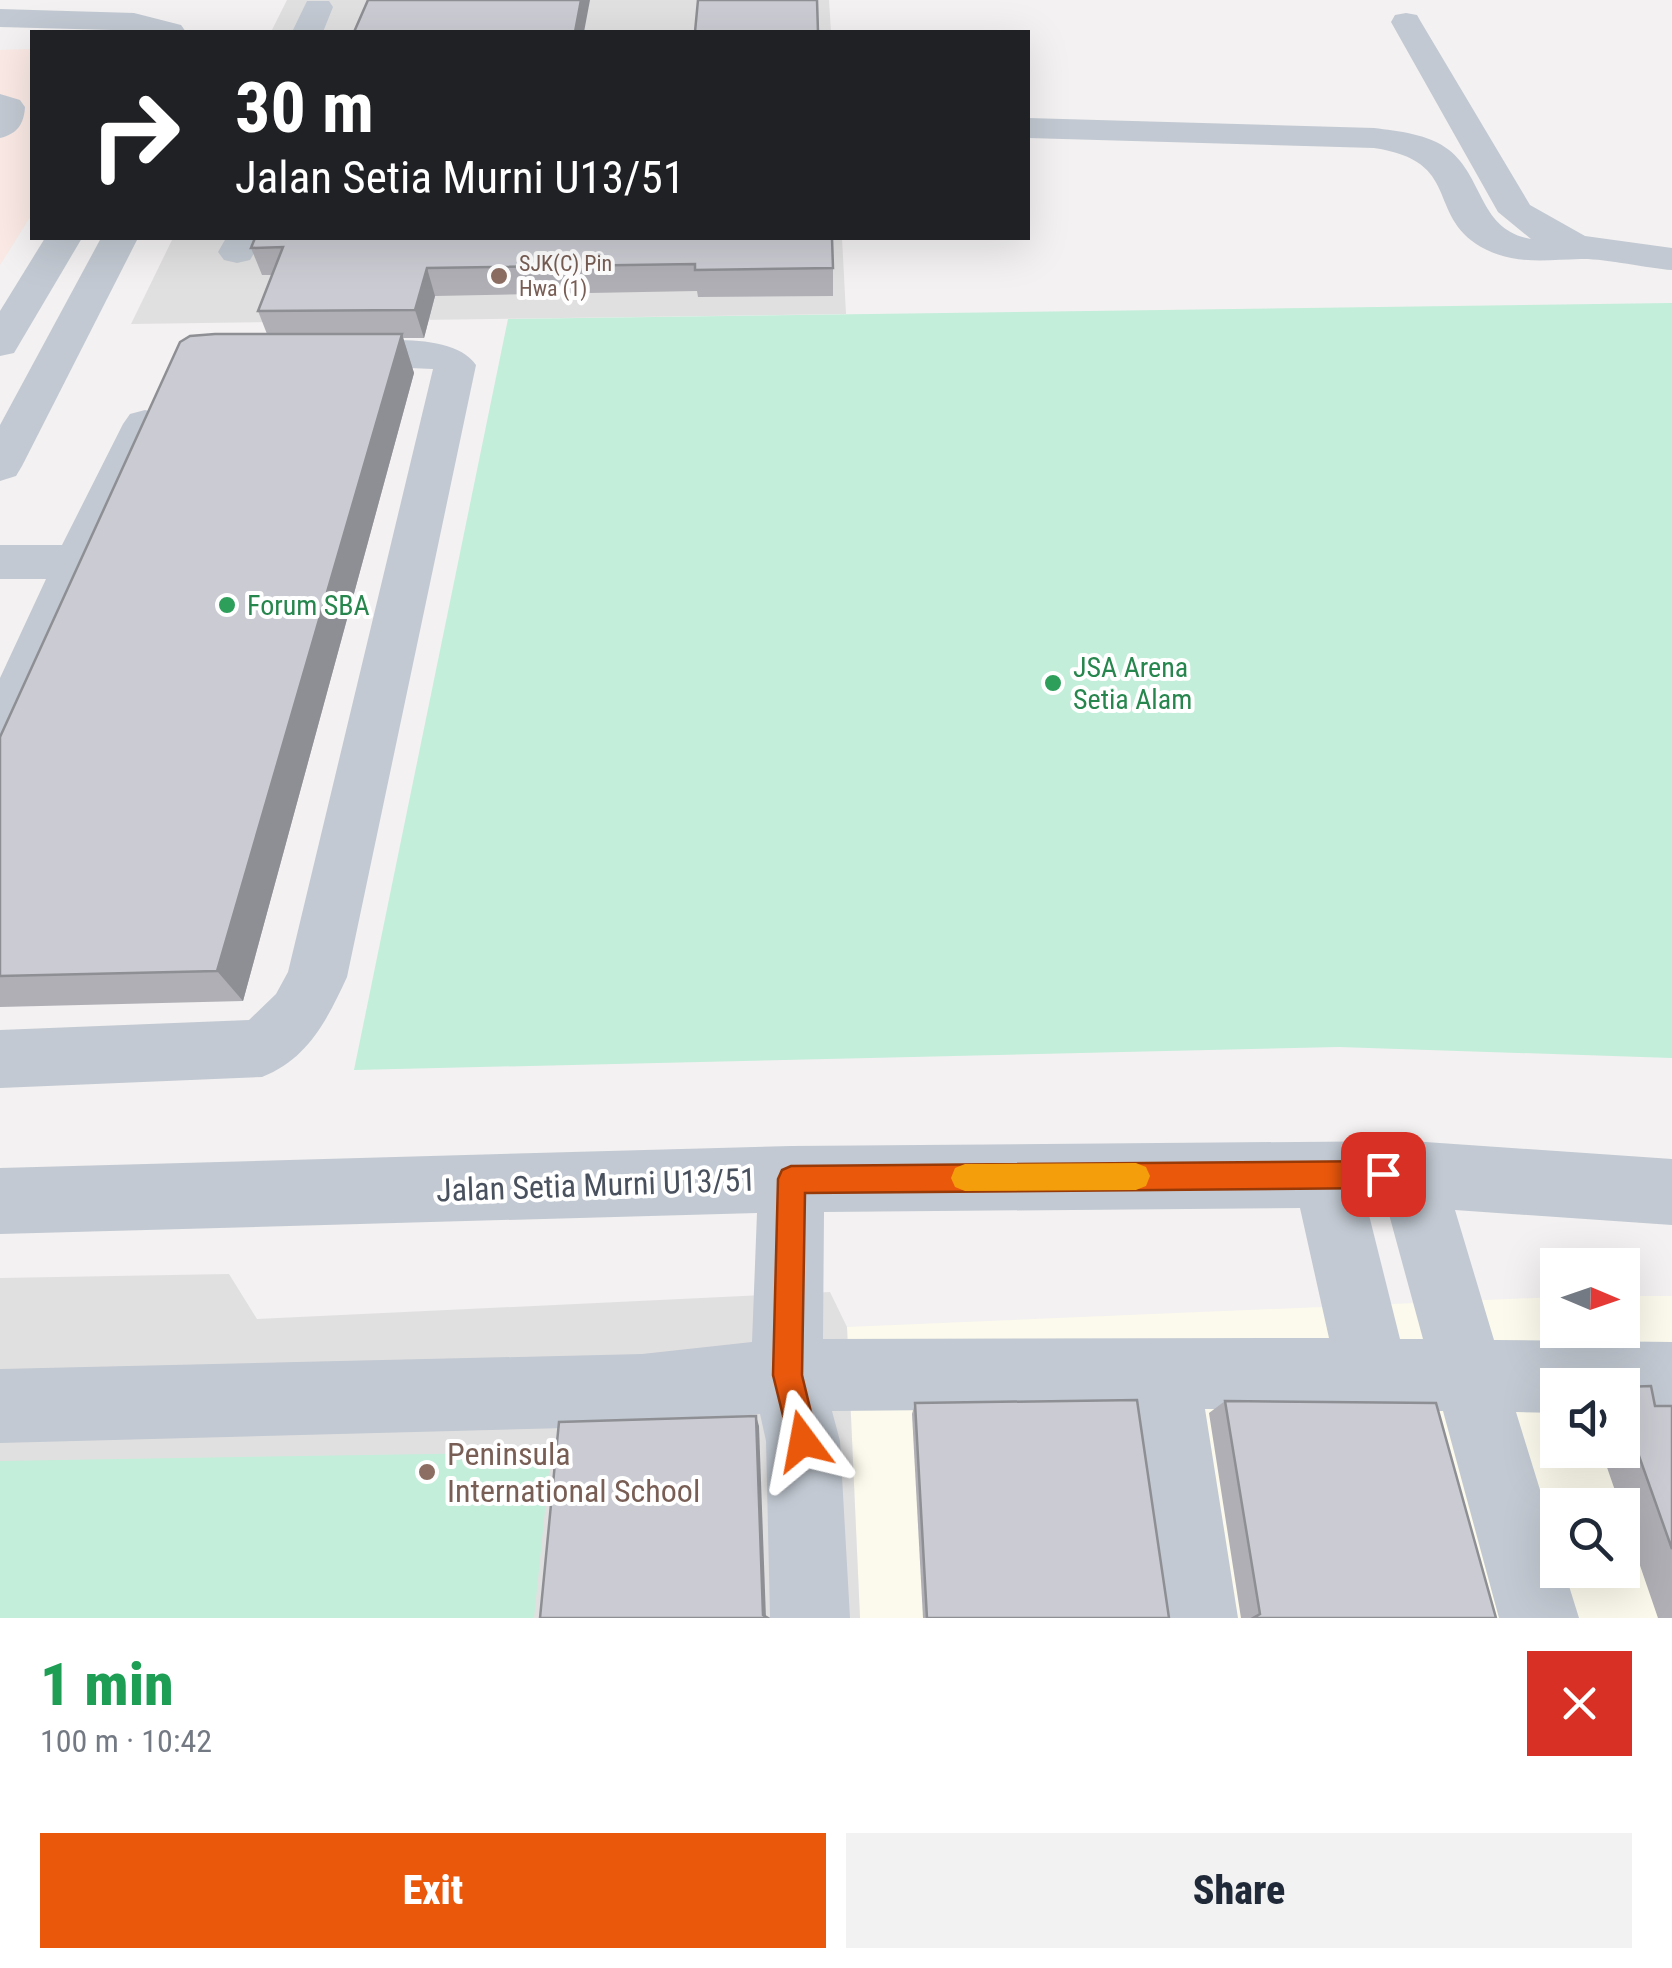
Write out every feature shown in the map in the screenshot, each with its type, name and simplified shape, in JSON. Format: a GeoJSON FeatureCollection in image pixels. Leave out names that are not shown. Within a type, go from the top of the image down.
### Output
{"type":"FeatureCollection","features":[{"type":"Feature","properties":{"kind":"street"},"geometry":{"type":"LineString","coordinates":[[0,18],[134,22],[163,30]]}},
{"type":"Feature","properties":{"kind":"street"},"geometry":{"type":"LineString","coordinates":[[1406,22],[1516,212],[1544,234],[1578,248]]}},
{"type":"Feature","properties":{"kind":"street"},"geometry":{"type":"LineString","coordinates":[[0,43],[30,43]]}},
{"type":"Feature","properties":{"kind":"street"},"geometry":{"type":"LineString","coordinates":[[0,104],[8,107],[7,120],[0,128]]}},
{"type":"Feature","properties":{"kind":"street"},"geometry":{"type":"LineString","coordinates":[[1030,128],[1374,138],[1405,143],[1437,157],[1454,177],[1471,217],[1484,234],[1504,245],[1532,251],[1578,248],[1672,260]]}},
{"type":"Feature","properties":{"kind":"street"},"geometry":{"type":"LineString","coordinates":[[0,344],[62,240]]}},
{"type":"Feature","properties":{"kind":"street"},"geometry":{"type":"LineString","coordinates":[[0,466],[118,240]]}},
{"type":"Feature","properties":{"kind":"street"},"geometry":{"type":"LineString","coordinates":[[0,1060],[262,1048],[298,1014],[318,977],[455,365],[439,355],[289,356]]}},
{"type":"Feature","properties":{"kind":"street"},"geometry":{"type":"LineString","coordinates":[[0,736],[77,562],[168,377]]}},
{"type":"Feature","properties":{"kind":"street"},"geometry":{"type":"LineString","coordinates":[[0,562],[77,562]]}},
{"type":"Feature","properties":{"kind":"street"},"geometry":{"type":"LineString","coordinates":[[1411,1174],[1539,1618]]}},
{"type":"Feature","properties":{"kind":"street","name":"Jalan Setia Murni U13/51"},"geometry":{"type":"LineString","coordinates":[[0,1202],[791,1179],[1411,1174],[1672,1192]]}},
{"type":"Feature","properties":{"kind":"street"},"geometry":{"type":"LineString","coordinates":[[1326,1175],[1373,1375]]}},
{"type":"Feature","properties":{"kind":"street"},"geometry":{"type":"LineString","coordinates":[[791,1179],[788,1375],[803,1441],[810,1618]]}},
{"type":"Feature","properties":{"kind":"street"},"geometry":{"type":"LineString","coordinates":[[0,1406],[642,1390],[788,1375],[1163,1372],[1672,1378]]}},
{"type":"Feature","properties":{"kind":"street"},"geometry":{"type":"LineString","coordinates":[[1163,1372],[1198,1618]]}},
{"type":"Feature","properties":{"kind":"shaded area"},"geometry":{"type":"Polygon","coordinates":[[[287,0],[829,0],[831,30],[272,30],[287,0]]]}},
{"type":"Feature","properties":{"kind":"shaded area"},"geometry":{"type":"Polygon","coordinates":[[[30,49],[30,217],[0,265],[0,50],[30,49]]]}},
{"type":"Feature","properties":{"kind":"shaded area","name":"SJK(C) Pin Hwa (1)"},"geometry":{"type":"Polygon","coordinates":[[[172,240],[842,240],[846,314],[131,324],[172,240]]]}},
{"type":"Feature","properties":{"kind":"shaded area","name":"Peninsula International School"},"geometry":{"type":"Polygon","coordinates":[[[229,1274],[257,1319],[830,1292],[847,1327],[860,1618],[0,1618],[0,1278],[229,1274]]]}},
{"type":"Feature","properties":{"kind":"shaded area"},"geometry":{"type":"Polygon","coordinates":[[[1640,1296],[1672,1296],[1672,1618],[860,1618],[847,1327],[1540,1298],[1540,1348],[1640,1348],[1640,1296]]]}},
{"type":"Feature","properties":{"kind":"green space","name":"JSA Arena Setia Alam"},"geometry":{"type":"Polygon","coordinates":[[[1672,303],[1672,1058],[1339,1047],[354,1070],[508,319],[1672,303]]]}},
{"type":"Feature","properties":{"kind":"green space"},"geometry":{"type":"Polygon","coordinates":[[[551,1452],[534,1618],[0,1618],[0,1461],[551,1452]]]}},
{"type":"Feature","properties":{"kind":"building"},"geometry":{"type":"Polygon","coordinates":[[[368,0],[581,0],[575,30],[355,30],[368,0]]]}},
{"type":"Feature","properties":{"kind":"building"},"geometry":{"type":"Polygon","coordinates":[[[698,0],[817,0],[818,30],[695,30],[698,0]]]}},
{"type":"Feature","properties":{"kind":"building"},"geometry":{"type":"Polygon","coordinates":[[[254,240],[832,240],[833,268],[695,270],[695,264],[427,268],[415,310],[258,311],[283,247],[251,248],[254,240]]]}},
{"type":"Feature","properties":{"kind":"building","name":"Forum SBA"},"geometry":{"type":"Polygon","coordinates":[[[402,334],[217,971],[0,976],[0,737],[180,342],[190,336],[402,334]]]}},
{"type":"Feature","properties":{"kind":"building"},"geometry":{"type":"Polygon","coordinates":[[[1640,1386],[1651,1386],[1655,1406],[1672,1406],[1672,1549],[1640,1459],[1640,1386]]]}},
{"type":"Feature","properties":{"kind":"building"},"geometry":{"type":"Polygon","coordinates":[[[1137,1400],[1169,1618],[927,1618],[915,1403],[1137,1400]]]}},
{"type":"Feature","properties":{"kind":"building"},"geometry":{"type":"Polygon","coordinates":[[[1225,1401],[1436,1403],[1496,1618],[1253,1618],[1260,1614],[1225,1401]]]}},
{"type":"Feature","properties":{"kind":"building"},"geometry":{"type":"Polygon","coordinates":[[[756,1416],[763,1615],[768,1618],[540,1618],[559,1422],[756,1416]]]}},
{"type":"Feature","properties":{"kind":"slow traffic"},"geometry":{"type":"LineString","coordinates":[[965,1178],[1136,1176]]}},
{"type":"Feature","properties":{"kind":"place","name":"SJK(C) Pin Hwa (1)"},"geometry":{"type":"Point","coordinates":[499,276]}},
{"type":"Feature","properties":{"kind":"place","name":"Forum SBA"},"geometry":{"type":"Point","coordinates":[227,605]}},
{"type":"Feature","properties":{"kind":"place","name":"JSA Arena Setia Alam"},"geometry":{"type":"Point","coordinates":[1053,683]}},
{"type":"Feature","properties":{"kind":"place","name":"Peninsula International School"},"geometry":{"type":"Point","coordinates":[427,1472]}},
{"type":"Feature","properties":{"kind":"route"},"geometry":{"type":"LineString","coordinates":[[803,1441],[788,1375],[791,1179],[1383,1174]]}}]}
